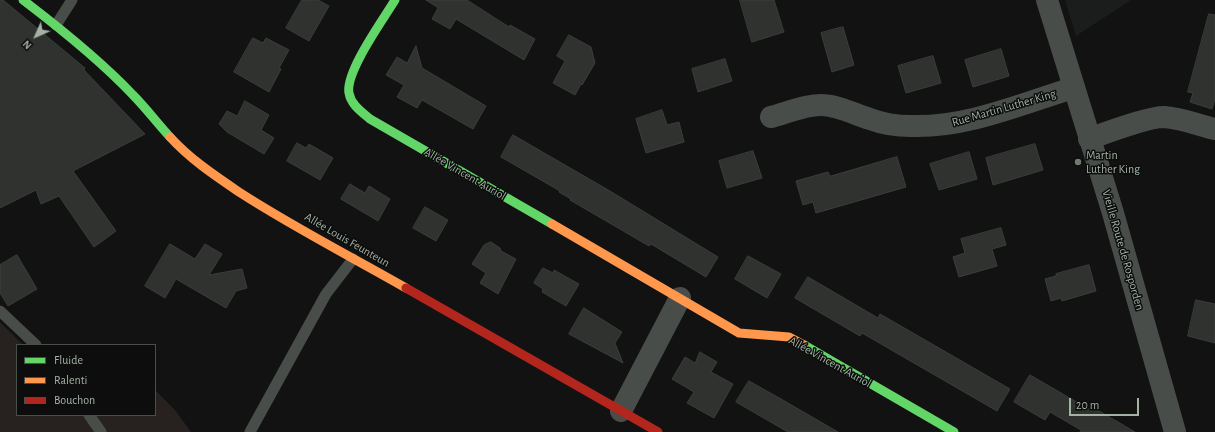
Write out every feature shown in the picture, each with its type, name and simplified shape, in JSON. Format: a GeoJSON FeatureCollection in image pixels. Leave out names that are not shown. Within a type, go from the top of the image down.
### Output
{"type":"FeatureCollection","features":[{"type":"Feature","properties":{"kind":"street","name":"Allée Louis Feunteun"},"geometry":{"type":"LineString","coordinates":[[24,0],[56,25],[107,69],[180,149],[199,164],[263,206],[353,259],[658,432]]}},
{"type":"Feature","properties":{"kind":"street","name":"Allée Vincent Auriol"},"geometry":{"type":"LineString","coordinates":[[395,0],[352,72],[348,83],[350,98],[357,109],[377,123],[739,332],[752,335],[778,335],[789,338],[954,432]]}},
{"type":"Feature","properties":{"kind":"street","name":"Vieille Route de Rosporden"},"geometry":{"type":"LineString","coordinates":[[1047,0],[1112,213],[1175,432]]}},
{"type":"Feature","properties":{"kind":"street","name":"Rue Martin Luther King"},"geometry":{"type":"LineString","coordinates":[[771,117],[820,104],[837,108],[884,124],[931,126],[952,123],[999,111],[1073,88]]}},
{"type":"Feature","properties":{"kind":"street"},"geometry":{"type":"LineString","coordinates":[[1089,139],[1117,129],[1161,117],[1174,118],[1215,129]]}},
{"type":"Feature","properties":{"kind":"street"},"geometry":{"type":"LineString","coordinates":[[621,411],[680,298]]}},
{"type":"Feature","properties":{"kind":"lane"},"geometry":{"type":"LineString","coordinates":[[56,25],[72,0]]}},
{"type":"Feature","properties":{"kind":"lane"},"geometry":{"type":"LineString","coordinates":[[250,432],[326,294],[353,259]]}},
{"type":"Feature","properties":{"kind":"lane"},"geometry":{"type":"LineString","coordinates":[[0,311],[35,344]]}},
{"type":"Feature","properties":{"kind":"lane"},"geometry":{"type":"LineString","coordinates":[[90,416],[101,432]]}},
{"type":"Feature","properties":{"kind":"shaded area"},"geometry":{"type":"Polygon","coordinates":[[[1065,0],[1131,0],[1076,36],[1065,0]]]}},
{"type":"Feature","properties":{"kind":"shaded area"},"geometry":{"type":"Polygon","coordinates":[[[0,322],[22,344],[16,344],[16,416],[156,416],[156,391],[175,410],[191,432],[0,432],[0,322]]]}},
{"type":"Feature","properties":{"kind":"building"},"geometry":{"type":"Polygon","coordinates":[[[0,0],[3,0],[85,68],[84,70],[145,134],[73,171],[116,231],[94,247],[59,196],[41,204],[36,190],[0,208],[0,0]]]}},
{"type":"Feature","properties":{"kind":"building"},"geometry":{"type":"Polygon","coordinates":[[[302,0],[318,0],[329,6],[309,41],[286,28],[302,0]]]}},
{"type":"Feature","properties":{"kind":"building"},"geometry":{"type":"Polygon","coordinates":[[[426,0],[467,0],[509,27],[510,25],[535,39],[524,60],[456,19],[450,29],[432,19],[438,8],[426,0]]]}},
{"type":"Feature","properties":{"kind":"building"},"geometry":{"type":"Polygon","coordinates":[[[740,0],[774,0],[784,32],[752,42],[740,0]]]}},
{"type":"Feature","properties":{"kind":"building"},"geometry":{"type":"Polygon","coordinates":[[[1209,14],[1215,15],[1215,99],[1212,109],[1190,102],[1193,93],[1188,92],[1209,14]]]}},
{"type":"Feature","properties":{"kind":"building"},"geometry":{"type":"Polygon","coordinates":[[[843,27],[854,65],[832,72],[821,33],[843,27]]]}},
{"type":"Feature","properties":{"kind":"building"},"geometry":{"type":"Polygon","coordinates":[[[569,35],[591,47],[595,63],[575,95],[553,83],[565,61],[557,56],[569,35]]]}},
{"type":"Feature","properties":{"kind":"building"},"geometry":{"type":"Polygon","coordinates":[[[253,38],[263,43],[266,38],[289,50],[279,68],[281,69],[269,92],[234,72],[253,38]]]}},
{"type":"Feature","properties":{"kind":"building"},"geometry":{"type":"Polygon","coordinates":[[[416,46],[422,68],[486,106],[473,129],[422,100],[417,108],[397,97],[404,85],[386,75],[397,57],[407,63],[416,46]]]}},
{"type":"Feature","properties":{"kind":"building"},"geometry":{"type":"Polygon","coordinates":[[[1001,49],[1009,76],[973,87],[965,60],[1001,49]]]}},
{"type":"Feature","properties":{"kind":"building"},"geometry":{"type":"Polygon","coordinates":[[[933,56],[941,83],[906,93],[898,66],[933,56]]]}},
{"type":"Feature","properties":{"kind":"building"},"geometry":{"type":"Polygon","coordinates":[[[725,59],[732,81],[698,92],[692,69],[725,59]]]}},
{"type":"Feature","properties":{"kind":"building"},"geometry":{"type":"Polygon","coordinates":[[[245,101],[269,115],[261,130],[274,138],[264,154],[227,132],[219,124],[227,111],[237,116],[245,101]]]}},
{"type":"Feature","properties":{"kind":"building"},"geometry":{"type":"Polygon","coordinates":[[[662,110],[667,125],[679,122],[684,142],[646,153],[636,119],[662,110]]]}},
{"type":"Feature","properties":{"kind":"building"},"geometry":{"type":"Polygon","coordinates":[[[513,135],[610,191],[718,257],[706,277],[651,244],[649,246],[570,200],[571,199],[559,192],[560,191],[501,157],[513,135]]]}},
{"type":"Feature","properties":{"kind":"building"},"geometry":{"type":"Polygon","coordinates":[[[297,143],[306,148],[309,144],[333,158],[320,180],[287,161],[297,143]]]}},
{"type":"Feature","properties":{"kind":"building"},"geometry":{"type":"Polygon","coordinates":[[[1035,144],[1043,170],[993,185],[986,158],[1035,144]]]}},
{"type":"Feature","properties":{"kind":"building"},"geometry":{"type":"Polygon","coordinates":[[[753,151],[762,178],[727,188],[719,161],[753,151]]]}},
{"type":"Feature","properties":{"kind":"building"},"geometry":{"type":"Polygon","coordinates":[[[969,152],[977,179],[939,190],[930,164],[969,152]]]}},
{"type":"Feature","properties":{"kind":"building"},"geometry":{"type":"Polygon","coordinates":[[[897,157],[906,187],[816,213],[813,202],[803,205],[796,181],[828,172],[830,176],[897,157]]]}},
{"type":"Feature","properties":{"kind":"building"},"geometry":{"type":"Polygon","coordinates":[[[350,184],[365,193],[369,186],[390,199],[378,221],[341,199],[350,184]]]}},
{"type":"Feature","properties":{"kind":"building"},"geometry":{"type":"Polygon","coordinates":[[[425,207],[448,220],[436,241],[413,228],[425,207]]]}},
{"type":"Feature","properties":{"kind":"building"},"geometry":{"type":"Polygon","coordinates":[[[1001,228],[1006,245],[992,249],[997,266],[959,277],[953,257],[965,253],[961,239],[1001,228]]]}},
{"type":"Feature","properties":{"kind":"building"},"geometry":{"type":"Polygon","coordinates":[[[491,242],[500,248],[501,251],[516,259],[498,294],[480,283],[486,273],[472,264],[484,245],[491,242]]]}},
{"type":"Feature","properties":{"kind":"building"},"geometry":{"type":"Polygon","coordinates":[[[170,244],[195,259],[205,244],[222,254],[209,275],[242,269],[247,288],[236,291],[226,308],[176,279],[165,298],[145,286],[170,244]]]}},
{"type":"Feature","properties":{"kind":"building"},"geometry":{"type":"Polygon","coordinates":[[[17,255],[37,289],[8,306],[0,293],[0,265],[17,255]]]}},
{"type":"Feature","properties":{"kind":"building"},"geometry":{"type":"Polygon","coordinates":[[[748,256],[781,274],[767,298],[735,279],[748,256]]]}},
{"type":"Feature","properties":{"kind":"building"},"geometry":{"type":"Polygon","coordinates":[[[1089,265],[1096,291],[1062,301],[1061,298],[1051,301],[1045,279],[1056,276],[1056,274],[1089,265]]]}},
{"type":"Feature","properties":{"kind":"building"},"geometry":{"type":"Polygon","coordinates":[[[543,268],[553,273],[554,270],[579,284],[566,306],[542,292],[543,289],[534,283],[543,268]]]}},
{"type":"Feature","properties":{"kind":"building"},"geometry":{"type":"Polygon","coordinates":[[[808,277],[878,318],[880,314],[1010,389],[997,411],[862,333],[860,336],[795,298],[808,277]]]}},
{"type":"Feature","properties":{"kind":"building"},"geometry":{"type":"Polygon","coordinates":[[[1196,300],[1215,304],[1215,343],[1188,336],[1196,300]]]}},
{"type":"Feature","properties":{"kind":"building"},"geometry":{"type":"Polygon","coordinates":[[[584,308],[622,332],[615,343],[623,363],[569,334],[584,308]]]}},
{"type":"Feature","properties":{"kind":"building"},"geometry":{"type":"Polygon","coordinates":[[[700,352],[717,362],[711,372],[733,384],[714,418],[687,403],[694,392],[672,379],[685,357],[695,363],[700,352]]]}},
{"type":"Feature","properties":{"kind":"building"},"geometry":{"type":"Polygon","coordinates":[[[1030,375],[1092,411],[1094,408],[1135,432],[1080,432],[1081,430],[1050,412],[1045,420],[1014,402],[1030,375]]]}},
{"type":"Feature","properties":{"kind":"building"},"geometry":{"type":"Polygon","coordinates":[[[749,381],[838,432],[788,432],[736,402],[749,381]]]}},
{"type":"Feature","properties":{"kind":"traffic: fast"},"geometry":{"type":"LineString","coordinates":[[23,0],[107,69],[138,100],[170,137]]}},
{"type":"Feature","properties":{"kind":"traffic: fast"},"geometry":{"type":"LineString","coordinates":[[395,0],[366,46],[353,72],[349,84],[349,93],[354,105],[370,119],[552,224]]}},
{"type":"Feature","properties":{"kind":"traffic: fast"},"geometry":{"type":"LineString","coordinates":[[804,345],[954,432]]}},
{"type":"Feature","properties":{"kind":"traffic: slow"},"geometry":{"type":"LineString","coordinates":[[170,137],[194,160],[211,173],[259,205],[406,288]]}},
{"type":"Feature","properties":{"kind":"traffic: slow"},"geometry":{"type":"LineString","coordinates":[[552,224],[739,333],[789,337],[804,345]]}},
{"type":"Feature","properties":{"kind":"traffic: jam"},"geometry":{"type":"LineString","coordinates":[[406,288],[658,432]]}},
{"type":"Feature","properties":{"kind":"place","name":"Martin Luther King"},"geometry":{"type":"Point","coordinates":[1078,162]}}]}
